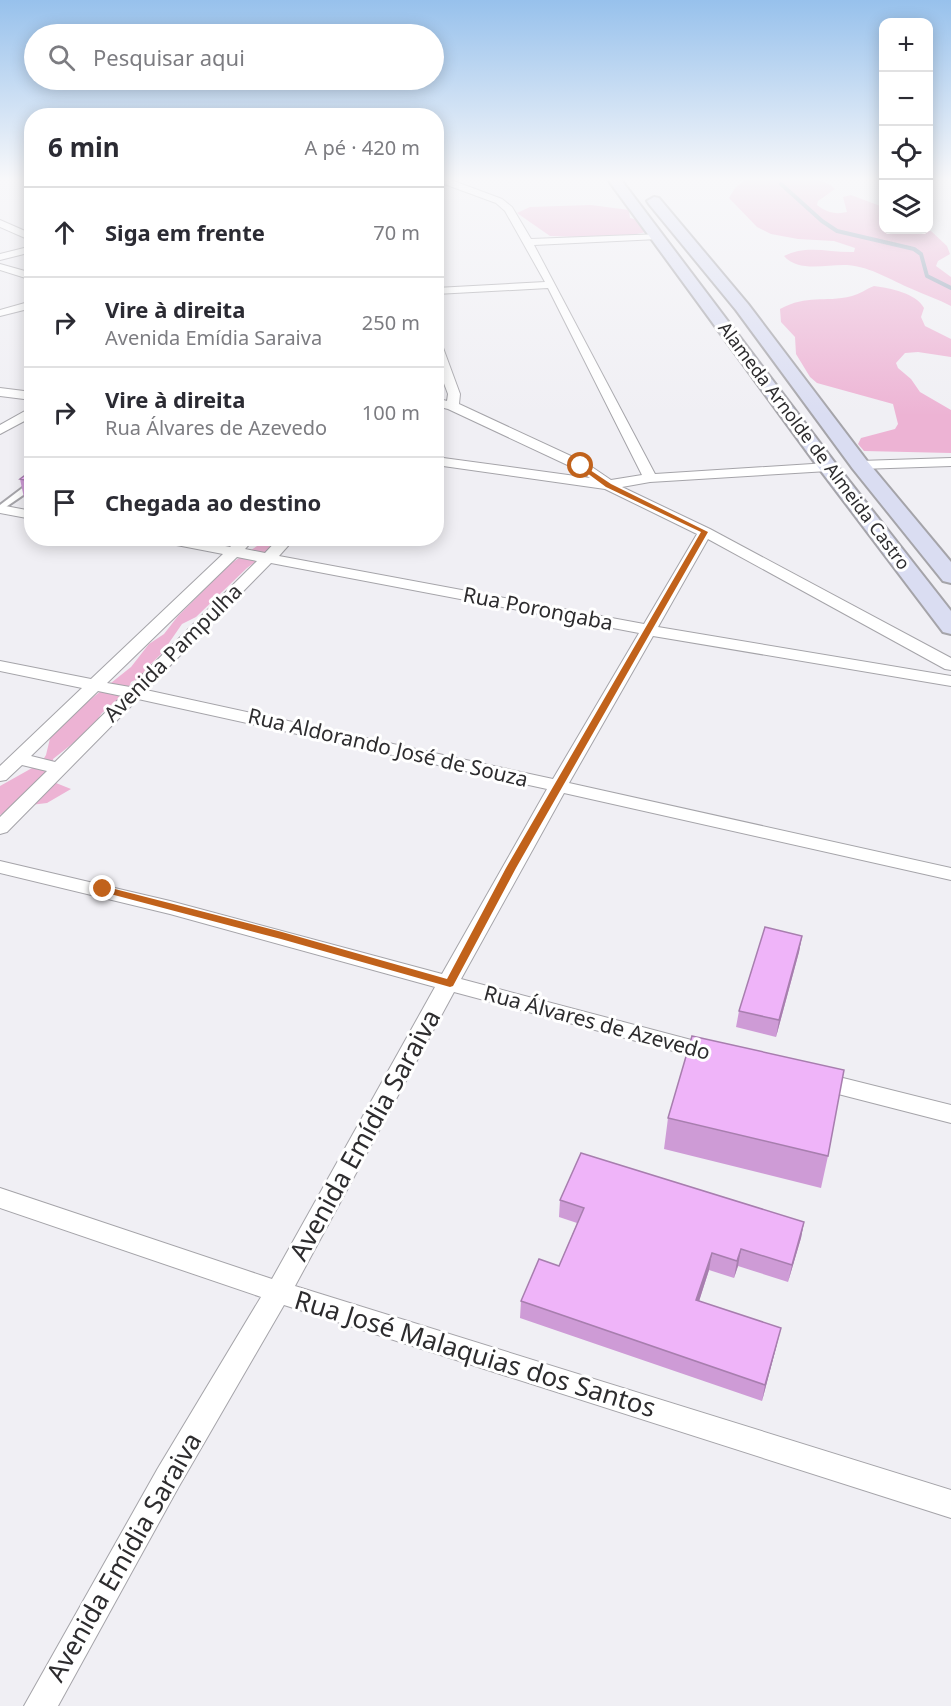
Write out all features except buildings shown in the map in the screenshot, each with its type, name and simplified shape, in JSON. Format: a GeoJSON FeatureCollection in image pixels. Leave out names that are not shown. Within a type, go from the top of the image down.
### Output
{"type":"FeatureCollection","features":[{"type":"Feature","properties":{"kind":"main road","name":"Alameda Arnolde de Almeida Castro"},"geometry":{"type":"LineString","coordinates":[[673,257],[828,467],[951,627]]}},
{"type":"Feature","properties":{"kind":"main road","name":"Alameda Arnolde de Almeida Castro"},"geometry":{"type":"LineString","coordinates":[[700,257],[742,307],[860,465],[951,576]]}},
{"type":"Feature","properties":{"kind":"main road"},"geometry":{"type":"LineString","coordinates":[[769,388],[801,386]]}},
{"type":"Feature","properties":{"kind":"street"},"geometry":{"type":"LineString","coordinates":[[1,265],[17,257]]}},
{"type":"Feature","properties":{"kind":"street"},"geometry":{"type":"LineString","coordinates":[[535,257],[552,285],[650,478]]}},
{"type":"Feature","properties":{"kind":"street"},"geometry":{"type":"LineString","coordinates":[[1,265],[24,274]]}},
{"type":"Feature","properties":{"kind":"street"},"geometry":{"type":"LineString","coordinates":[[444,291],[552,285]]}},
{"type":"Feature","properties":{"kind":"street"},"geometry":{"type":"LineString","coordinates":[[0,313],[24,306]]}},
{"type":"Feature","properties":{"kind":"street"},"geometry":{"type":"LineString","coordinates":[[444,367],[454,394],[452,406]]}},
{"type":"Feature","properties":{"kind":"street"},"geometry":{"type":"LineString","coordinates":[[0,392],[24,395]]}},
{"type":"Feature","properties":{"kind":"street"},"geometry":{"type":"LineString","coordinates":[[444,404],[581,466],[608,485],[705,532],[951,665]]}},
{"type":"Feature","properties":{"kind":"street"},"geometry":{"type":"LineString","coordinates":[[0,430],[24,416]]}},
{"type":"Feature","properties":{"kind":"street"},"geometry":{"type":"LineString","coordinates":[[444,462],[608,485],[650,478],[828,467]]}},
{"type":"Feature","properties":{"kind":"street"},"geometry":{"type":"LineString","coordinates":[[860,465],[951,462]]}},
{"type":"Feature","properties":{"kind":"street"},"geometry":{"type":"LineString","coordinates":[[0,509],[24,514]]}},
{"type":"Feature","properties":{"kind":"street","name":"Avenida Emídia Saraiva"},"geometry":{"type":"LineString","coordinates":[[40,1706],[168,1478],[279,1292],[365,1131],[450,984],[511,868],[705,532]]}},
{"type":"Feature","properties":{"kind":"street","name":"Rua Porongaba"},"geometry":{"type":"LineString","coordinates":[[204,546],[648,630],[951,681]]}},
{"type":"Feature","properties":{"kind":"street","name":"Avenida Pampulha"},"geometry":{"type":"LineString","coordinates":[[0,776],[241,546]]}},
{"type":"Feature","properties":{"kind":"street","name":"Avenida Pampulha"},"geometry":{"type":"LineString","coordinates":[[0,828],[280,546]]}},
{"type":"Feature","properties":{"kind":"street","name":"Rua Aldorando José de Souza"},"geometry":{"type":"LineString","coordinates":[[0,666],[232,713],[951,874]]}},
{"type":"Feature","properties":{"kind":"street"},"geometry":{"type":"LineString","coordinates":[[17,758],[58,768]]}},
{"type":"Feature","properties":{"kind":"street","name":"Rua Álvares de Azevedo"},"geometry":{"type":"LineString","coordinates":[[0,867],[103,889],[325,947],[450,984],[731,1058]]}},
{"type":"Feature","properties":{"kind":"street"},"geometry":{"type":"LineString","coordinates":[[799,1076],[951,1114]]}},
{"type":"Feature","properties":{"kind":"street","name":"Rua José Malaquias dos Santos"},"geometry":{"type":"LineString","coordinates":[[0,1198],[279,1292],[951,1504]]}},
{"type":"Feature","properties":{"kind":"lane"},"geometry":{"type":"LineString","coordinates":[[0,509],[24,491]]}},
{"type":"Feature","properties":{"kind":"shaded area"},"geometry":{"type":"Polygon","coordinates":[[[785,257],[946,257],[938,261],[936,266],[951,277],[951,306],[865,268],[847,265],[805,266],[785,257]]]}},
{"type":"Feature","properties":{"kind":"shaded area"},"geometry":{"type":"Polygon","coordinates":[[[874,286],[895,290],[915,299],[924,308],[921,317],[925,326],[951,339],[951,357],[918,352],[905,353],[896,363],[920,392],[951,410],[951,453],[864,451],[858,444],[861,438],[895,429],[898,424],[893,404],[817,383],[810,377],[796,354],[795,337],[781,322],[780,309],[790,304],[852,296],[874,286]]]}},
{"type":"Feature","properties":{"kind":"shaded area"},"geometry":{"type":"Polygon","coordinates":[[[257,546],[277,546],[247,568],[196,617],[182,624],[162,653],[145,670],[147,674],[131,682],[125,697],[110,706],[91,729],[53,759],[54,770],[41,777],[71,789],[47,803],[14,807],[0,815],[0,786],[41,763],[46,755],[52,730],[131,667],[149,644],[164,634],[178,616],[230,564],[257,546]]]}},
{"type":"Feature","properties":{"kind":"waterway"},"geometry":{"type":"LineString","coordinates":[[922,257],[927,276],[951,288]]}},
{"type":"Feature","properties":{"kind":"route"},"geometry":{"type":"LineString","coordinates":[[103,889],[380,962],[450,984],[511,868],[705,532],[608,485],[581,466]]}}]}
